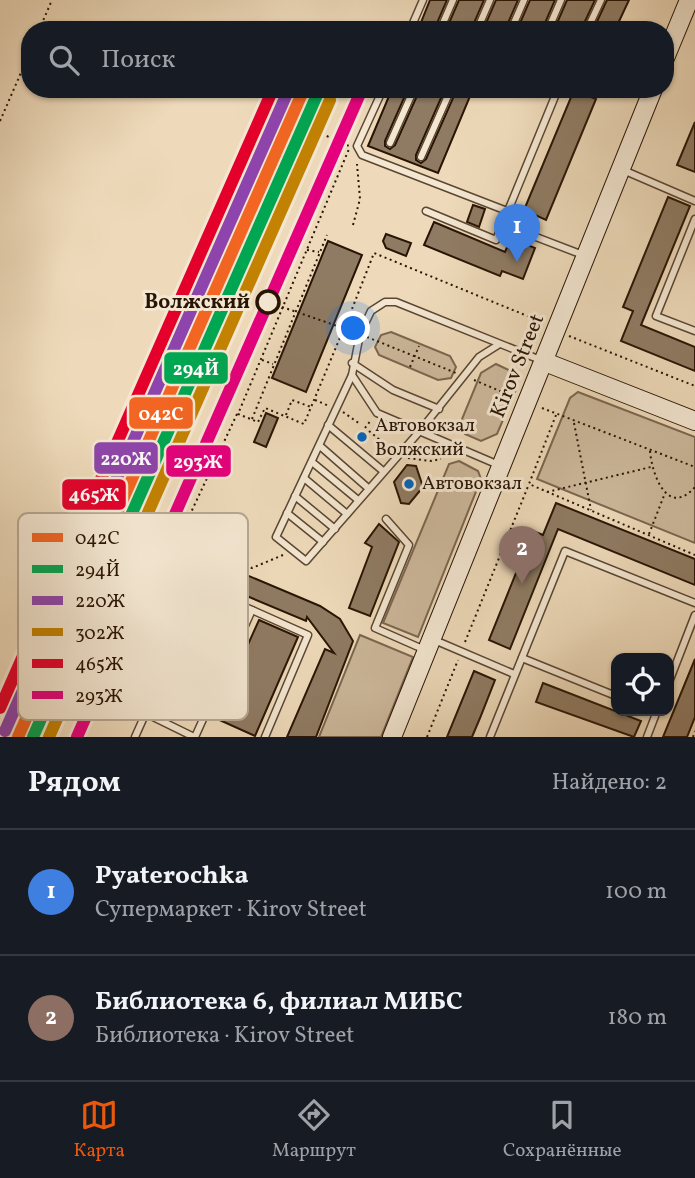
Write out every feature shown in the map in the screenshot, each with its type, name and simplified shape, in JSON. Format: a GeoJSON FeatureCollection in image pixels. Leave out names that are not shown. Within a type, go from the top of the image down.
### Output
{"type":"FeatureCollection","features":[{"type":"Feature","properties":{"kind":"street"},"geometry":{"type":"LineString","coordinates":[[674,36],[689,0]]}},
{"type":"Feature","properties":{"kind":"street","name":"Kirov Street"},"geometry":{"type":"LineString","coordinates":[[392,737],[649,98]]}},
{"type":"Feature","properties":{"kind":"street"},"geometry":{"type":"LineString","coordinates":[[545,362],[695,421]]}},
{"type":"Feature","properties":{"kind":"lane"},"geometry":{"type":"LineString","coordinates":[[414,21],[424,0]]}},
{"type":"Feature","properties":{"kind":"lane"},"geometry":{"type":"LineString","coordinates":[[444,21],[453,0]]}},
{"type":"Feature","properties":{"kind":"lane"},"geometry":{"type":"LineString","coordinates":[[481,21],[490,0]]}},
{"type":"Feature","properties":{"kind":"lane"},"geometry":{"type":"LineString","coordinates":[[515,21],[524,0]]}},
{"type":"Feature","properties":{"kind":"lane"},"geometry":{"type":"LineString","coordinates":[[552,21],[561,0]]}},
{"type":"Feature","properties":{"kind":"lane"},"geometry":{"type":"LineString","coordinates":[[591,21],[601,0]]}},
{"type":"Feature","properties":{"kind":"lane"},"geometry":{"type":"LineString","coordinates":[[378,98],[354,146],[362,155],[507,211]]}},
{"type":"Feature","properties":{"kind":"lane"},"geometry":{"type":"LineString","coordinates":[[390,144],[410,98]]}},
{"type":"Feature","properties":{"kind":"lane"},"geometry":{"type":"LineString","coordinates":[[421,157],[447,98]]}},
{"type":"Feature","properties":{"kind":"lane"},"geometry":{"type":"LineString","coordinates":[[426,211],[496,240],[554,98]]}},
{"type":"Feature","properties":{"kind":"lane"},"geometry":{"type":"LineString","coordinates":[[620,170],[695,201]]}},
{"type":"Feature","properties":{"kind":"lane"},"geometry":{"type":"LineString","coordinates":[[695,219],[656,316],[695,331]]}},
{"type":"Feature","properties":{"kind":"lane"},"geometry":{"type":"LineString","coordinates":[[502,224],[585,256]]}},
{"type":"Feature","properties":{"kind":"lane"},"geometry":{"type":"LineString","coordinates":[[498,345],[479,357],[439,409],[306,561],[276,537],[352,375],[352,363],[362,327],[371,311],[386,302],[396,302],[545,362]]}},
{"type":"Feature","properties":{"kind":"lane"},"geometry":{"type":"LineString","coordinates":[[352,363],[393,390],[439,409]]}},
{"type":"Feature","properties":{"kind":"lane"},"geometry":{"type":"LineString","coordinates":[[352,375],[377,413],[501,467]]}},
{"type":"Feature","properties":{"kind":"lane"},"geometry":{"type":"LineString","coordinates":[[328,425],[383,471]]}},
{"type":"Feature","properties":{"kind":"lane"},"geometry":{"type":"LineString","coordinates":[[320,446],[368,488]]}},
{"type":"Feature","properties":{"kind":"lane"},"geometry":{"type":"LineString","coordinates":[[312,462],[358,500]]}},
{"type":"Feature","properties":{"kind":"lane"},"geometry":{"type":"LineString","coordinates":[[304,478],[347,514]]}},
{"type":"Feature","properties":{"kind":"lane"},"geometry":{"type":"LineString","coordinates":[[295,496],[335,529]]}},
{"type":"Feature","properties":{"kind":"lane"},"geometry":{"type":"LineString","coordinates":[[287,513],[323,542]]}},
{"type":"Feature","properties":{"kind":"lane"},"geometry":{"type":"LineString","coordinates":[[386,519],[409,545],[375,628],[461,652],[514,674]]}},
{"type":"Feature","properties":{"kind":"lane"},"geometry":{"type":"LineString","coordinates":[[490,737],[565,551],[695,603]]}},
{"type":"Feature","properties":{"kind":"lane"},"geometry":{"type":"LineString","coordinates":[[248,608],[308,635],[265,737]]}},
{"type":"Feature","properties":{"kind":"lane"},"geometry":{"type":"LineString","coordinates":[[248,619],[252,610]]}},
{"type":"Feature","properties":{"kind":"lane"},"geometry":{"type":"LineString","coordinates":[[674,669],[695,615]]}},
{"type":"Feature","properties":{"kind":"lane"},"geometry":{"type":"LineString","coordinates":[[522,658],[611,694]]}},
{"type":"Feature","properties":{"kind":"lane"},"geometry":{"type":"LineString","coordinates":[[647,737],[654,716]]}},
{"type":"Feature","properties":{"kind":"lane"},"geometry":{"type":"LineString","coordinates":[[135,737],[142,720]]}},
{"type":"Feature","properties":{"kind":"lane"},"geometry":{"type":"LineString","coordinates":[[159,720],[194,737],[202,720]]}},
{"type":"Feature","properties":{"kind":"path"},"geometry":{"type":"LineString","coordinates":[[43,21],[52,0]]}},
{"type":"Feature","properties":{"kind":"path"},"geometry":{"type":"LineString","coordinates":[[0,121],[21,73]]}},
{"type":"Feature","properties":{"kind":"path"},"geometry":{"type":"LineString","coordinates":[[318,136],[320,133],[354,146]]}},
{"type":"Feature","properties":{"kind":"path"},"geometry":{"type":"LineString","coordinates":[[335,162],[346,145]]}},
{"type":"Feature","properties":{"kind":"path"},"geometry":{"type":"LineString","coordinates":[[353,225],[360,199],[354,146]]}},
{"type":"Feature","properties":{"kind":"path"},"geometry":{"type":"LineString","coordinates":[[190,513],[234,415],[238,414],[282,307],[354,146]]}},
{"type":"Feature","properties":{"kind":"path"},"geometry":{"type":"LineString","coordinates":[[252,420],[327,235]]}},
{"type":"Feature","properties":{"kind":"path"},"geometry":{"type":"LineString","coordinates":[[307,250],[320,252]]}},
{"type":"Feature","properties":{"kind":"path"},"geometry":{"type":"LineString","coordinates":[[350,314],[374,253],[695,386]]}},
{"type":"Feature","properties":{"kind":"path"},"geometry":{"type":"LineString","coordinates":[[238,414],[258,422],[265,408],[304,424],[312,407],[344,328],[282,307]]}},
{"type":"Feature","properties":{"kind":"path"},"geometry":{"type":"LineString","coordinates":[[410,367],[419,346]]}},
{"type":"Feature","properties":{"kind":"path"},"geometry":{"type":"LineString","coordinates":[[261,359],[274,365]]}},
{"type":"Feature","properties":{"kind":"path"},"geometry":{"type":"LineString","coordinates":[[285,416],[292,400],[312,407]]}},
{"type":"Feature","properties":{"kind":"path"},"geometry":{"type":"LineString","coordinates":[[427,737],[557,414]]}},
{"type":"Feature","properties":{"kind":"path"},"geometry":{"type":"LineString","coordinates":[[573,421],[591,511]]}},
{"type":"Feature","properties":{"kind":"path"},"geometry":{"type":"LineString","coordinates":[[650,450],[651,467],[658,486],[665,492],[676,496],[690,493],[695,487]]}},
{"type":"Feature","properties":{"kind":"path"},"geometry":{"type":"LineString","coordinates":[[547,492],[651,467]]}},
{"type":"Feature","properties":{"kind":"path"},"geometry":{"type":"LineString","coordinates":[[529,484],[695,555]]}},
{"type":"Feature","properties":{"kind":"path"},"geometry":{"type":"LineString","coordinates":[[649,535],[665,492]]}},
{"type":"Feature","properties":{"kind":"path"},"geometry":{"type":"LineString","coordinates":[[248,566],[252,568],[293,551]]}},
{"type":"Feature","properties":{"kind":"path"},"geometry":{"type":"LineString","coordinates":[[693,737],[695,731]]}},
{"type":"Feature","properties":{"kind":"shaded area"},"geometry":{"type":"Polygon","coordinates":[[[270,137],[108,513],[94,513],[246,169],[270,137]]]}},
{"type":"Feature","properties":{"kind":"shaded area"},"geometry":{"type":"Polygon","coordinates":[[[391,332],[450,356],[456,367],[451,378],[438,380],[379,355],[375,347],[381,335],[391,332]]]}},
{"type":"Feature","properties":{"kind":"shaded area"},"geometry":{"type":"Polygon","coordinates":[[[496,364],[513,372],[517,387],[497,434],[481,441],[465,434],[462,419],[481,373],[496,364]]]}},
{"type":"Feature","properties":{"kind":"shaded area"},"geometry":{"type":"Polygon","coordinates":[[[578,392],[695,437],[695,543],[537,479],[570,398],[578,392]]]}},
{"type":"Feature","properties":{"kind":"shaded area"},"geometry":{"type":"Polygon","coordinates":[[[459,461],[478,471],[481,479],[418,637],[383,623],[449,464],[459,461]]]}},
{"type":"Feature","properties":{"kind":"shaded area"},"geometry":{"type":"Polygon","coordinates":[[[360,635],[413,657],[381,737],[319,737],[360,635]]]}},
{"type":"Feature","properties":{"kind":"shaded area"},"geometry":{"type":"Polygon","coordinates":[[[18,684],[18,715],[8,737],[0,737],[0,725],[18,684]]]}},
{"type":"Feature","properties":{"kind":"building"},"geometry":{"type":"Polygon","coordinates":[[[430,0],[447,0],[438,21],[422,21],[430,0]]]}},
{"type":"Feature","properties":{"kind":"building"},"geometry":{"type":"Polygon","coordinates":[[[459,0],[484,0],[475,21],[450,21],[459,0]]]}},
{"type":"Feature","properties":{"kind":"building"},"geometry":{"type":"Polygon","coordinates":[[[496,0],[518,0],[509,21],[487,21],[496,0]]]}},
{"type":"Feature","properties":{"kind":"building"},"geometry":{"type":"Polygon","coordinates":[[[530,0],[555,0],[546,21],[521,21],[530,0]]]}},
{"type":"Feature","properties":{"kind":"building"},"geometry":{"type":"Polygon","coordinates":[[[567,0],[595,0],[585,21],[558,21],[567,0]]]}},
{"type":"Feature","properties":{"kind":"building"},"geometry":{"type":"Polygon","coordinates":[[[607,0],[629,0],[619,21],[597,21],[607,0]]]}},
{"type":"Feature","properties":{"kind":"building"},"geometry":{"type":"Polygon","coordinates":[[[388,98],[404,98],[385,141],[385,146],[390,149],[395,145],[416,98],[441,98],[416,155],[416,160],[421,163],[426,159],[453,98],[469,98],[438,173],[368,146],[388,98]]]}},
{"type":"Feature","properties":{"kind":"building"},"geometry":{"type":"Polygon","coordinates":[[[571,98],[596,99],[546,220],[524,210],[571,98]]]}},
{"type":"Feature","properties":{"kind":"building"},"geometry":{"type":"Polygon","coordinates":[[[695,122],[695,172],[677,165],[695,122]]]}},
{"type":"Feature","properties":{"kind":"building"},"geometry":{"type":"Polygon","coordinates":[[[668,197],[690,206],[641,325],[695,347],[695,371],[621,341],[633,311],[623,307],[668,197]]]}},
{"type":"Feature","properties":{"kind":"building"},"geometry":{"type":"Polygon","coordinates":[[[473,205],[485,209],[479,227],[467,222],[473,205]]]}},
{"type":"Feature","properties":{"kind":"building"},"geometry":{"type":"Polygon","coordinates":[[[434,222],[505,252],[511,238],[535,248],[523,279],[502,271],[500,276],[424,245],[434,222]]]}},
{"type":"Feature","properties":{"kind":"building"},"geometry":{"type":"Polygon","coordinates":[[[386,234],[411,243],[406,256],[386,248],[383,241],[386,234]]]}},
{"type":"Feature","properties":{"kind":"building","name":"Волжский"},"geometry":{"type":"Polygon","coordinates":[[[328,241],[362,255],[306,392],[272,378],[328,241]]]}},
{"type":"Feature","properties":{"kind":"building"},"geometry":{"type":"Polygon","coordinates":[[[266,413],[278,418],[266,447],[254,442],[266,413]]]}},
{"type":"Feature","properties":{"kind":"building","name":"Автовокзал"},"geometry":{"type":"Polygon","coordinates":[[[407,465],[416,466],[423,487],[409,504],[401,503],[394,482],[407,465]]]}},
{"type":"Feature","properties":{"kind":"building"},"geometry":{"type":"Polygon","coordinates":[[[556,503],[695,559],[695,585],[558,529],[510,649],[489,640],[533,531],[543,535],[556,503]]]}},
{"type":"Feature","properties":{"kind":"building"},"geometry":{"type":"Polygon","coordinates":[[[379,524],[399,542],[370,616],[349,608],[372,547],[365,543],[379,524]]]}},
{"type":"Feature","properties":{"kind":"building"},"geometry":{"type":"Polygon","coordinates":[[[248,576],[320,606],[340,619],[353,641],[316,737],[287,737],[325,649],[334,653],[307,617],[306,621],[248,597],[248,576]]]}},
{"type":"Feature","properties":{"kind":"building"},"geometry":{"type":"Polygon","coordinates":[[[259,620],[298,637],[255,736],[219,720],[248,720],[248,644],[259,620]]]}},
{"type":"Feature","properties":{"kind":"building"},"geometry":{"type":"Polygon","coordinates":[[[695,659],[695,717],[687,737],[663,737],[672,716],[674,716],[695,659]]]}},
{"type":"Feature","properties":{"kind":"building"},"geometry":{"type":"Polygon","coordinates":[[[474,671],[495,680],[480,718],[472,737],[447,737],[474,671]]]}},
{"type":"Feature","properties":{"kind":"building"},"geometry":{"type":"Polygon","coordinates":[[[543,683],[611,709],[611,716],[628,716],[641,721],[634,737],[536,702],[543,683]]]}},
{"type":"Feature","properties":{"kind":"transit line","name":"465Ж"},"geometry":{"type":"LineString","coordinates":[[86,513],[269,98]]}},
{"type":"Feature","properties":{"kind":"transit line","name":"220Ж"},"geometry":{"type":"LineString","coordinates":[[101,513],[285,98]]}},
{"type":"Feature","properties":{"kind":"transit line","name":"042С"},"geometry":{"type":"LineString","coordinates":[[117,513],[300,98]]}},
{"type":"Feature","properties":{"kind":"transit line","name":"294Й"},"geometry":{"type":"LineString","coordinates":[[132,513],[316,98]]}},
{"type":"Feature","properties":{"kind":"transit line","name":"293Ж"},"geometry":{"type":"LineString","coordinates":[[176,513],[358,98]]}},
{"type":"Feature","properties":{"kind":"transit line","name":"302Ж"},"geometry":{"type":"LineString","coordinates":[[148,513],[330,100]]}},
{"type":"Feature","properties":{"kind":"transit line","name":"465Ж"},"geometry":{"type":"LineString","coordinates":[[0,708],[18,667]]}},
{"type":"Feature","properties":{"kind":"transit line","name":"220Ж"},"geometry":{"type":"LineString","coordinates":[[5,731],[18,702]]}},
{"type":"Feature","properties":{"kind":"transit line","name":"042С"},"geometry":{"type":"LineString","coordinates":[[18,737],[26,720]]}},
{"type":"Feature","properties":{"kind":"transit line","name":"294Й"},"geometry":{"type":"LineString","coordinates":[[33,737],[41,720]]}},
{"type":"Feature","properties":{"kind":"transit line","name":"302Ж"},"geometry":{"type":"LineString","coordinates":[[49,737],[56,720]]}},
{"type":"Feature","properties":{"kind":"transit line","name":"293Ж"},"geometry":{"type":"LineString","coordinates":[[77,737],[84,720]]}},
{"type":"Feature","properties":{"kind":"place","name":"Pyaterochka"},"geometry":{"type":"Point","coordinates":[517,262]}},
{"type":"Feature","properties":{"kind":"place","name":"Волжский"},"geometry":{"type":"Point","coordinates":[268,302]}},
{"type":"Feature","properties":{"kind":"place","name":"Автовокзал Волжский"},"geometry":{"type":"Point","coordinates":[362,437]}},
{"type":"Feature","properties":{"kind":"place","name":"Автовокзал"},"geometry":{"type":"Point","coordinates":[409,484]}},
{"type":"Feature","properties":{"kind":"place","name":"Библиотека 6, филиал МИБС"},"geometry":{"type":"Point","coordinates":[522,584]}}]}
